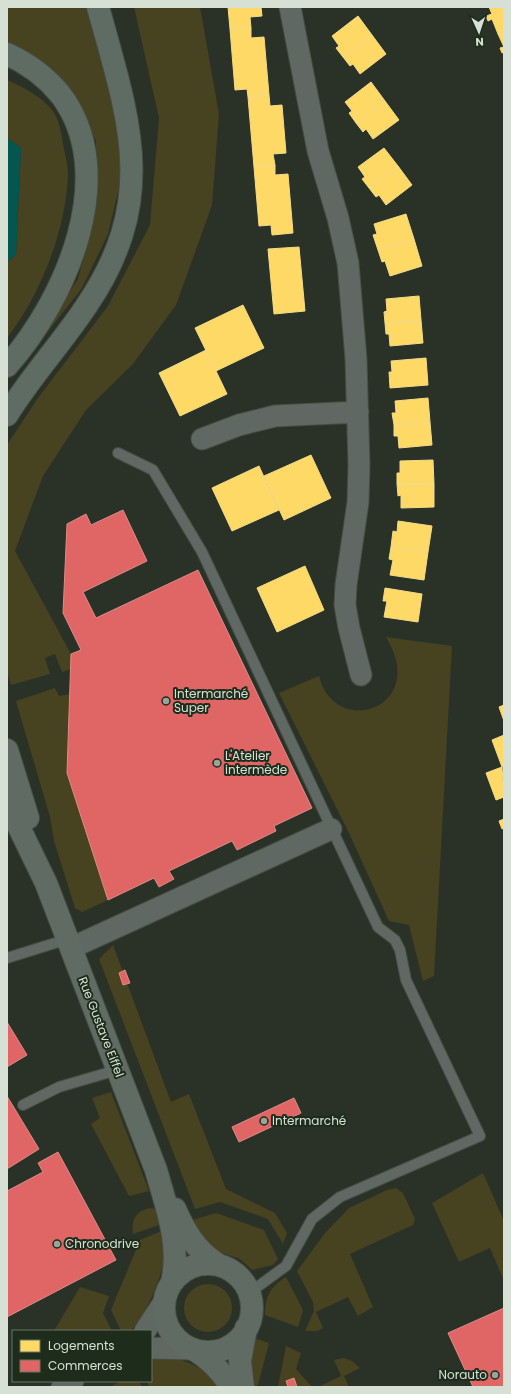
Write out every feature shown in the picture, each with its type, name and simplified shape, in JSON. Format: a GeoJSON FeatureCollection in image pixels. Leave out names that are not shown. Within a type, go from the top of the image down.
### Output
{"type":"FeatureCollection","features":[{"type":"Feature","properties":{"kind":"highway"},"geometry":{"type":"LineString","coordinates":[[7,415],[100,285],[115,254],[125,224],[132,172],[130,138],[126,112],[98,7]]}},
{"type":"Feature","properties":{"kind":"highway"},"geometry":{"type":"LineString","coordinates":[[7,54],[16,58],[46,79],[65,101],[79,130],[84,148],[87,179],[82,217],[65,274],[34,330],[7,366]]}},
{"type":"Feature","properties":{"kind":"main road"},"geometry":{"type":"LineString","coordinates":[[7,750],[46,883]]}},
{"type":"Feature","properties":{"kind":"main road"},"geometry":{"type":"LineString","coordinates":[[7,799],[46,883]]}},
{"type":"Feature","properties":{"kind":"main road","name":"Rue Gustave Eiffel"},"geometry":{"type":"LineString","coordinates":[[46,883],[156,1170],[169,1215],[175,1246],[175,1269],[172,1282]]}},
{"type":"Feature","properties":{"kind":"main road","name":"Rue Gustave Eiffel"},"geometry":{"type":"LineString","coordinates":[[156,1170],[193,1243],[201,1252],[219,1265]]}},
{"type":"Feature","properties":{"kind":"main road"},"geometry":{"type":"LineString","coordinates":[[231,1387],[223,1373],[212,1362],[180,1342],[170,1330],[165,1317],[164,1302],[172,1282],[183,1271],[196,1265],[219,1265],[237,1276],[249,1293],[251,1307],[240,1361],[243,1387]]}},
{"type":"Feature","properties":{"kind":"main road"},"geometry":{"type":"LineString","coordinates":[[193,1349],[207,1351],[221,1349],[233,1343],[247,1327]]}},
{"type":"Feature","properties":{"kind":"street"},"geometry":{"type":"LineString","coordinates":[[290,7],[318,152],[345,247],[356,359],[359,465],[358,502],[346,585],[345,605],[349,628],[361,675]]}},
{"type":"Feature","properties":{"kind":"street"},"geometry":{"type":"LineString","coordinates":[[202,439],[240,425],[275,416],[358,412]]}},
{"type":"Feature","properties":{"kind":"street"},"geometry":{"type":"LineString","coordinates":[[70,943],[332,829]]}},
{"type":"Feature","properties":{"kind":"street"},"geometry":{"type":"LineString","coordinates":[[146,1330],[164,1302]]}},
{"type":"Feature","properties":{"kind":"street"},"geometry":{"type":"LineString","coordinates":[[152,1348],[193,1349]]}},
{"type":"Feature","properties":{"kind":"street"},"geometry":{"type":"LineString","coordinates":[[62,1387],[71,1382]]}},
{"type":"Feature","properties":{"kind":"lane"},"geometry":{"type":"LineString","coordinates":[[118,453],[153,470],[202,552],[378,927],[395,940],[400,950],[406,980],[480,1136],[340,1197],[312,1219],[286,1266],[249,1293]]}},
{"type":"Feature","properties":{"kind":"lane"},"geometry":{"type":"LineString","coordinates":[[7,958],[70,943]]}},
{"type":"Feature","properties":{"kind":"lane"},"geometry":{"type":"LineString","coordinates":[[23,1105],[59,1087],[118,1070]]}},
{"type":"Feature","properties":{"kind":"shaded area"},"geometry":{"type":"Polygon","coordinates":[[[7,7],[87,7],[120,118],[123,171],[108,234],[82,288],[20,367],[78,279],[96,209],[96,141],[62,79],[7,43],[7,7]]]}},
{"type":"Feature","properties":{"kind":"shaded area"},"geometry":{"type":"Polygon","coordinates":[[[134,7],[200,7],[219,114],[212,205],[176,305],[133,364],[86,410],[43,476],[15,551],[71,654],[71,669],[62,672],[55,654],[45,658],[50,674],[11,685],[7,671],[7,445],[38,398],[108,306],[150,225],[159,118],[134,7]]]}},
{"type":"Feature","properties":{"kind":"shaded area"},"geometry":{"type":"Polygon","coordinates":[[[7,80],[37,96],[48,105],[54,113],[61,131],[68,175],[62,217],[50,261],[31,302],[7,338],[7,262],[16,255],[21,148],[7,138],[7,80]]]}},
{"type":"Feature","properties":{"kind":"shaded area"},"geometry":{"type":"Polygon","coordinates":[[[386,637],[452,646],[434,976],[423,981],[409,925],[389,921],[349,833],[279,693],[319,676],[328,695],[342,707],[358,710],[375,707],[388,698],[396,682],[396,662],[386,637]]]}},
{"type":"Feature","properties":{"kind":"shaded area"},"geometry":{"type":"Polygon","coordinates":[[[55,688],[59,696],[70,694],[67,773],[108,900],[82,912],[75,908],[54,841],[50,817],[16,701],[55,688]]]}},
{"type":"Feature","properties":{"kind":"shaded area"},"geometry":{"type":"Polygon","coordinates":[[[113,945],[171,1102],[189,1094],[226,1189],[275,1213],[287,1233],[283,1244],[268,1219],[220,1202],[195,1209],[99,959],[113,945]]]}},
{"type":"Feature","properties":{"kind":"shaded area"},"geometry":{"type":"Polygon","coordinates":[[[111,1092],[149,1191],[129,1196],[91,1124],[100,1118],[92,1098],[111,1092]]]}},
{"type":"Feature","properties":{"kind":"shaded area"},"geometry":{"type":"Polygon","coordinates":[[[483,1173],[504,1221],[504,1281],[490,1248],[459,1262],[432,1203],[483,1173]]]}},
{"type":"Feature","properties":{"kind":"shaded area"},"geometry":{"type":"Polygon","coordinates":[[[396,1188],[403,1193],[415,1219],[413,1225],[350,1254],[373,1307],[358,1316],[348,1297],[316,1312],[323,1328],[317,1331],[305,1331],[314,1311],[313,1302],[297,1271],[325,1233],[349,1208],[387,1190],[396,1188]]]}},
{"type":"Feature","properties":{"kind":"shaded area"},"geometry":{"type":"Polygon","coordinates":[[[149,1208],[157,1209],[162,1224],[133,1234],[133,1221],[135,1217],[140,1212],[149,1208]]]}},
{"type":"Feature","properties":{"kind":"shaded area"},"geometry":{"type":"Polygon","coordinates":[[[216,1213],[264,1230],[278,1259],[273,1265],[252,1270],[240,1259],[205,1247],[189,1221],[216,1213]]]}},
{"type":"Feature","properties":{"kind":"shaded area"},"geometry":{"type":"Polygon","coordinates":[[[164,1230],[164,1263],[157,1284],[142,1317],[131,1330],[121,1330],[111,1310],[140,1240],[164,1230]]]}},
{"type":"Feature","properties":{"kind":"shaded area"},"geometry":{"type":"Polygon","coordinates":[[[286,1277],[303,1310],[298,1327],[265,1315],[267,1297],[272,1288],[286,1277]]]}},
{"type":"Feature","properties":{"kind":"shaded area"},"geometry":{"type":"Polygon","coordinates":[[[208,1284],[217,1286],[225,1291],[230,1299],[232,1308],[230,1317],[225,1325],[217,1330],[208,1332],[199,1330],[191,1325],[186,1317],[184,1308],[186,1299],[191,1291],[199,1286],[208,1284]]]}},
{"type":"Feature","properties":{"kind":"shaded area"},"geometry":{"type":"Polygon","coordinates":[[[80,1287],[109,1296],[103,1313],[112,1330],[55,1330],[80,1287]]]}},
{"type":"Feature","properties":{"kind":"shaded area"},"geometry":{"type":"Polygon","coordinates":[[[257,1339],[269,1343],[258,1385],[251,1387],[249,1379],[251,1345],[257,1339]]]}},
{"type":"Feature","properties":{"kind":"shaded area"},"geometry":{"type":"Polygon","coordinates":[[[286,1346],[301,1353],[296,1369],[312,1387],[278,1387],[286,1346]]]}},
{"type":"Feature","properties":{"kind":"shaded area"},"geometry":{"type":"Polygon","coordinates":[[[167,1355],[197,1366],[216,1380],[220,1387],[149,1387],[147,1382],[152,1382],[152,1358],[167,1355]]]}},
{"type":"Feature","properties":{"kind":"shaded area"},"geometry":{"type":"Polygon","coordinates":[[[344,1358],[352,1361],[360,1368],[344,1376],[349,1387],[318,1387],[341,1376],[334,1360],[344,1358]]]}},
{"type":"Feature","properties":{"kind":"shaded area"},"geometry":{"type":"Polygon","coordinates":[[[119,1382],[140,1382],[142,1387],[110,1387],[119,1382]]]}},
{"type":"Feature","properties":{"kind":"water"},"geometry":{"type":"Polygon","coordinates":[[[7,138],[21,148],[16,255],[7,262],[7,138]]]}},
{"type":"Feature","properties":{"kind":"building: Logements"},"geometry":{"type":"Polygon","coordinates":[[[228,7],[261,7],[262,16],[250,17],[251,28],[230,29],[228,7]]]}},
{"type":"Feature","properties":{"kind":"building: Logements"},"geometry":{"type":"Polygon","coordinates":[[[489,7],[504,7],[504,31],[498,34],[492,19],[488,21],[486,16],[492,14],[489,7]]]}},
{"type":"Feature","properties":{"kind":"building: Logements"},"geometry":{"type":"Polygon","coordinates":[[[358,16],[372,35],[343,57],[336,48],[339,46],[332,36],[358,16]]]}},
{"type":"Feature","properties":{"kind":"building: Logements"},"geometry":{"type":"Polygon","coordinates":[[[251,28],[251,38],[264,37],[269,95],[248,97],[247,89],[235,90],[230,29],[251,28]]]}},
{"type":"Feature","properties":{"kind":"building: Logements"},"geometry":{"type":"Polygon","coordinates":[[[504,31],[504,47],[498,34],[504,31]]]}},
{"type":"Feature","properties":{"kind":"building: Logements"},"geometry":{"type":"Polygon","coordinates":[[[372,35],[386,54],[360,74],[353,64],[350,66],[343,57],[372,35]]]}},
{"type":"Feature","properties":{"kind":"building: Logements"},"geometry":{"type":"Polygon","coordinates":[[[504,47],[504,52],[502,53],[500,48],[504,47]]]}},
{"type":"Feature","properties":{"kind":"building: Logements"},"geometry":{"type":"Polygon","coordinates":[[[371,82],[385,101],[356,123],[349,113],[352,111],[345,102],[371,82]]]}},
{"type":"Feature","properties":{"kind":"building: Logements"},"geometry":{"type":"Polygon","coordinates":[[[269,95],[270,106],[282,105],[286,153],[273,154],[275,165],[254,167],[248,97],[269,95]]]}},
{"type":"Feature","properties":{"kind":"building: Logements"},"geometry":{"type":"Polygon","coordinates":[[[385,101],[399,120],[373,139],[366,129],[363,132],[356,123],[385,101]]]}},
{"type":"Feature","properties":{"kind":"building: Logements"},"geometry":{"type":"Polygon","coordinates":[[[384,148],[398,166],[369,188],[362,179],[365,177],[358,167],[384,148]]]}},
{"type":"Feature","properties":{"kind":"building: Logements"},"geometry":{"type":"Polygon","coordinates":[[[275,165],[275,175],[288,174],[293,233],[272,235],[271,225],[259,226],[254,167],[275,165]]]}},
{"type":"Feature","properties":{"kind":"building: Logements"},"geometry":{"type":"Polygon","coordinates":[[[398,166],[412,185],[386,205],[379,195],[376,197],[369,188],[398,166]]]}},
{"type":"Feature","properties":{"kind":"building: Logements"},"geometry":{"type":"Polygon","coordinates":[[[406,214],[414,239],[378,250],[373,235],[377,234],[374,224],[406,214]]]}},
{"type":"Feature","properties":{"kind":"building: Logements"},"geometry":{"type":"Polygon","coordinates":[[[414,239],[422,266],[390,276],[385,261],[382,262],[378,250],[414,239]]]}},
{"type":"Feature","properties":{"kind":"building: Logements"},"geometry":{"type":"Polygon","coordinates":[[[299,247],[305,311],[274,314],[268,249],[299,247]]]}},
{"type":"Feature","properties":{"kind":"building: Logements"},"geometry":{"type":"Polygon","coordinates":[[[419,296],[421,320],[385,323],[384,312],[387,311],[386,299],[419,296]]]}},
{"type":"Feature","properties":{"kind":"building: Logements"},"geometry":{"type":"Polygon","coordinates":[[[243,305],[264,348],[216,371],[195,328],[243,305]]]}},
{"type":"Feature","properties":{"kind":"building: Logements"},"geometry":{"type":"Polygon","coordinates":[[[421,320],[423,343],[390,346],[389,334],[386,334],[385,323],[421,320]]]}},
{"type":"Feature","properties":{"kind":"building: Logements"},"geometry":{"type":"Polygon","coordinates":[[[206,350],[227,394],[180,416],[159,373],[206,350]]]}},
{"type":"Feature","properties":{"kind":"building: Logements"},"geometry":{"type":"Polygon","coordinates":[[[426,358],[428,385],[390,388],[389,372],[392,372],[391,361],[426,358]]]}},
{"type":"Feature","properties":{"kind":"building: Logements"},"geometry":{"type":"Polygon","coordinates":[[[428,398],[430,422],[394,425],[392,413],[396,413],[395,401],[428,398]]]}},
{"type":"Feature","properties":{"kind":"building: Logements"},"geometry":{"type":"Polygon","coordinates":[[[430,422],[432,445],[399,448],[398,436],[394,436],[394,425],[430,422]]]}},
{"type":"Feature","properties":{"kind":"building: Logements"},"geometry":{"type":"Polygon","coordinates":[[[311,455],[331,498],[284,520],[264,476],[311,455]]]}},
{"type":"Feature","properties":{"kind":"building: Logements"},"geometry":{"type":"Polygon","coordinates":[[[433,460],[434,484],[397,484],[397,473],[400,473],[400,461],[433,460]]]}},
{"type":"Feature","properties":{"kind":"building: Logements"},"geometry":{"type":"Polygon","coordinates":[[[259,466],[279,510],[232,531],[212,488],[259,466]]]}},
{"type":"Feature","properties":{"kind":"building: Logements"},"geometry":{"type":"Polygon","coordinates":[[[397,484],[434,484],[434,507],[401,508],[401,495],[398,496],[397,484]]]}},
{"type":"Feature","properties":{"kind":"building: Logements"},"geometry":{"type":"Polygon","coordinates":[[[398,521],[432,526],[428,552],[391,547],[393,531],[397,532],[398,521]]]}},
{"type":"Feature","properties":{"kind":"building: Logements"},"geometry":{"type":"Polygon","coordinates":[[[391,547],[428,552],[424,580],[390,575],[393,560],[389,559],[391,547]]]}},
{"type":"Feature","properties":{"kind":"building: Logements"},"geometry":{"type":"Polygon","coordinates":[[[305,566],[324,610],[277,632],[257,588],[305,566]]]}},
{"type":"Feature","properties":{"kind":"building: Logements"},"geometry":{"type":"Polygon","coordinates":[[[385,588],[422,594],[418,622],[384,617],[387,601],[383,601],[385,588]]]}},
{"type":"Feature","properties":{"kind":"building: Logements"},"geometry":{"type":"Polygon","coordinates":[[[504,705],[504,721],[499,707],[504,705]]]}},
{"type":"Feature","properties":{"kind":"building: Logements"},"geometry":{"type":"Polygon","coordinates":[[[504,735],[504,766],[502,767],[492,740],[504,735]]]}},
{"type":"Feature","properties":{"kind":"building: Logements"},"geometry":{"type":"Polygon","coordinates":[[[502,767],[504,797],[496,800],[486,773],[502,767]]]}},
{"type":"Feature","properties":{"kind":"building: Logements"},"geometry":{"type":"Polygon","coordinates":[[[504,819],[504,828],[502,829],[499,821],[504,819]]]}},
{"type":"Feature","properties":{"kind":"building: Commerces","name":"Intermarché Super"},"geometry":{"type":"Polygon","coordinates":[[[123,510],[147,561],[83,592],[96,618],[198,570],[312,808],[274,826],[276,831],[237,850],[232,841],[169,871],[174,879],[159,887],[154,878],[108,900],[67,773],[71,654],[81,650],[63,613],[67,524],[86,514],[91,525],[123,510]]]}},
{"type":"Feature","properties":{"kind":"building: Commerces"},"geometry":{"type":"Polygon","coordinates":[[[125,970],[130,983],[123,985],[119,973],[125,970]]]}},
{"type":"Feature","properties":{"kind":"building: Commerces"},"geometry":{"type":"Polygon","coordinates":[[[7,1022],[27,1055],[7,1067],[7,1022]]]}},
{"type":"Feature","properties":{"kind":"building: Commerces"},"geometry":{"type":"Polygon","coordinates":[[[7,1096],[39,1149],[7,1169],[7,1096]]]}},
{"type":"Feature","properties":{"kind":"building: Commerces"},"geometry":{"type":"Polygon","coordinates":[[[294,1098],[301,1113],[239,1142],[232,1127],[294,1098]]]}},
{"type":"Feature","properties":{"kind":"building: Commerces","name":"Chronodrive"},"geometry":{"type":"Polygon","coordinates":[[[58,1152],[116,1260],[7,1317],[7,1191],[43,1172],[38,1163],[58,1152]]]}},
{"type":"Feature","properties":{"kind":"building: Commerces"},"geometry":{"type":"Polygon","coordinates":[[[504,1308],[504,1387],[473,1387],[448,1333],[504,1308]]]}},
{"type":"Feature","properties":{"kind":"building: Commerces"},"geometry":{"type":"Polygon","coordinates":[[[294,1378],[297,1387],[288,1387],[286,1381],[294,1378]]]}},
{"type":"Feature","properties":{"kind":"place","name":"Intermarché Super"},"geometry":{"type":"Point","coordinates":[166,701]}},
{"type":"Feature","properties":{"kind":"place","name":"L'Atelier intermède"},"geometry":{"type":"Point","coordinates":[217,763]}},
{"type":"Feature","properties":{"kind":"place","name":"Intermarché"},"geometry":{"type":"Point","coordinates":[264,1121]}},
{"type":"Feature","properties":{"kind":"place","name":"Chronodrive"},"geometry":{"type":"Point","coordinates":[57,1244]}},
{"type":"Feature","properties":{"kind":"place","name":"Norauto"},"geometry":{"type":"Point","coordinates":[495,1375]}}]}
